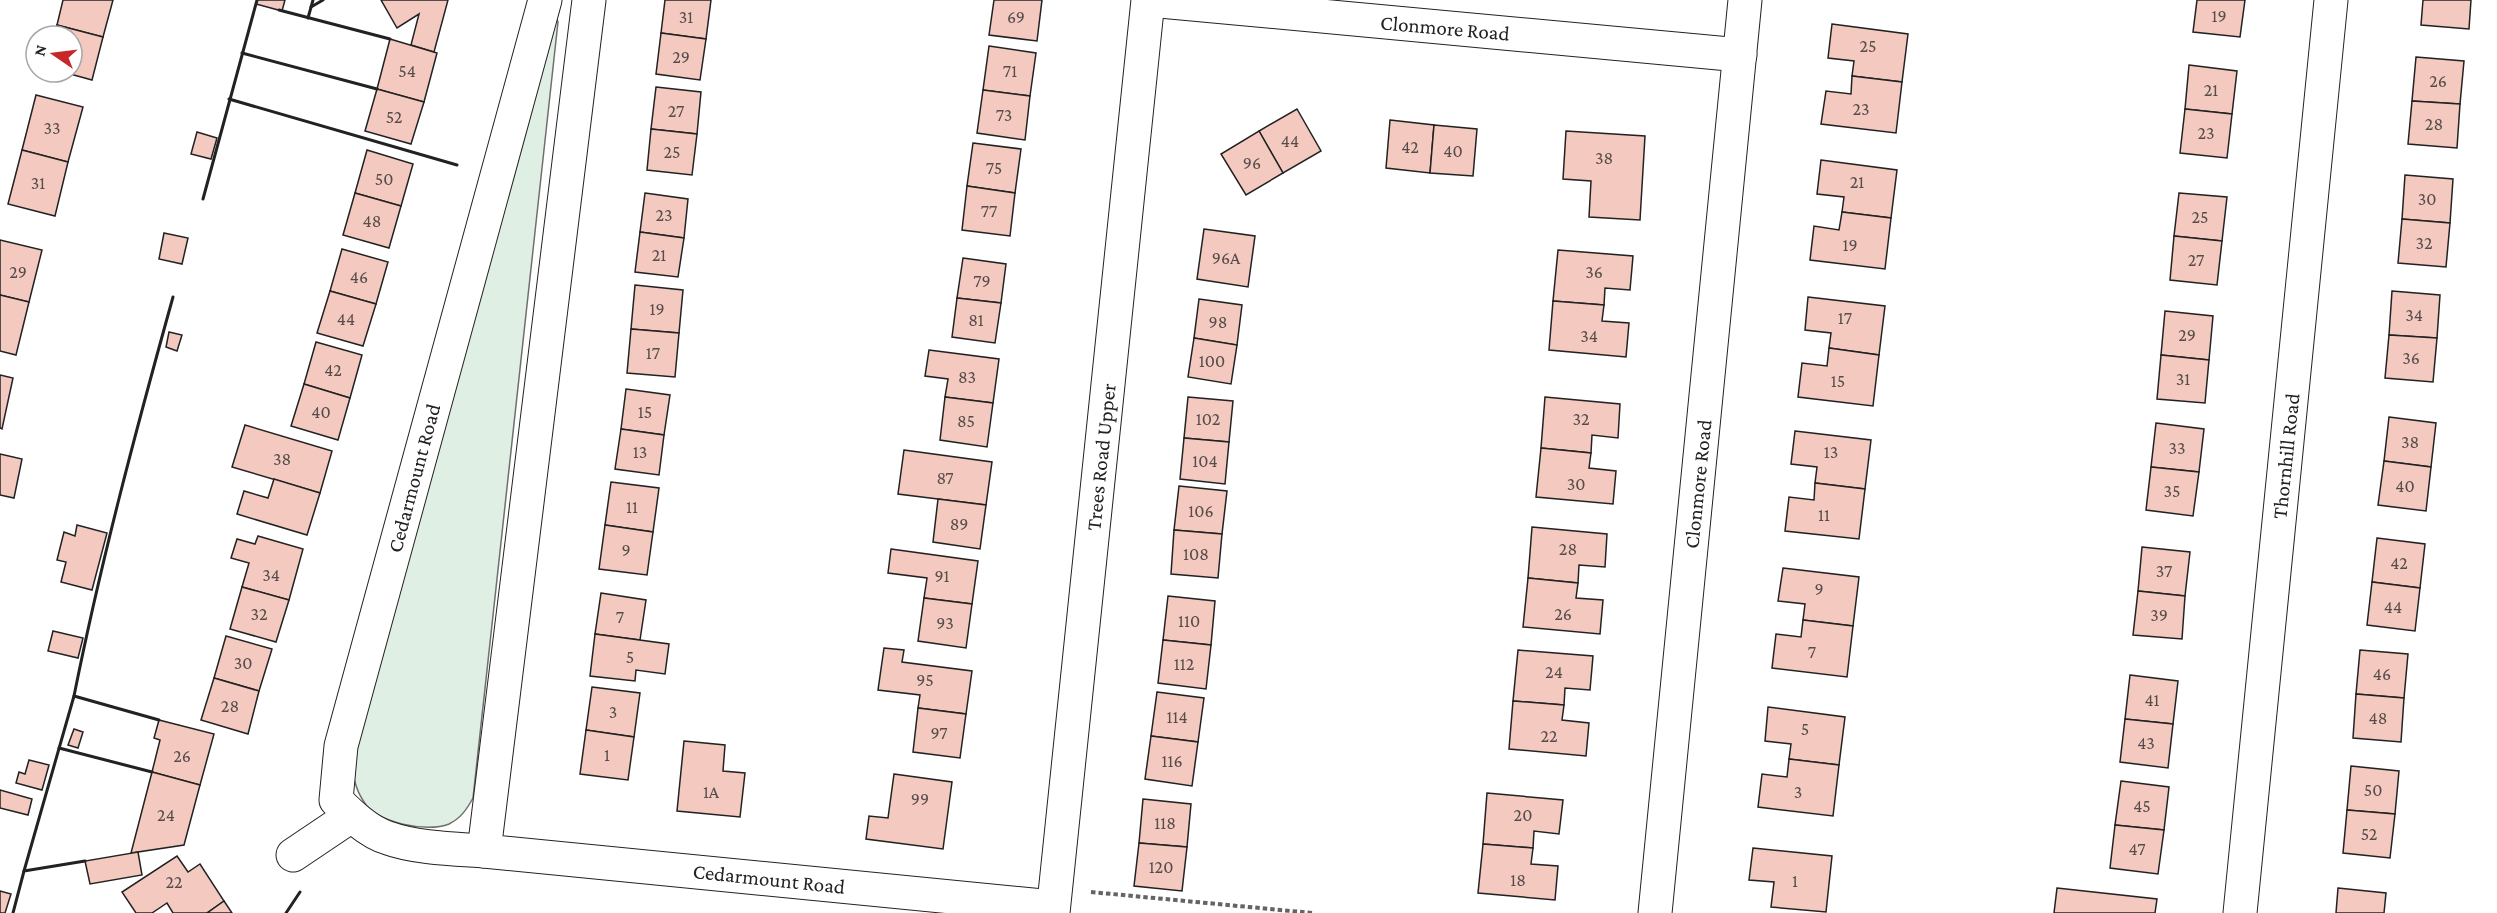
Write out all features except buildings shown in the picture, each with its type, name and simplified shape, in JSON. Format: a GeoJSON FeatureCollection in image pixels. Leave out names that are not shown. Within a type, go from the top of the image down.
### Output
{"type":"FeatureCollection","features":[{"type":"Feature","properties":{"kind":"street","name":"Cedarmount Road"},"geometry":{"type":"LineString","coordinates":[[544,0],[341,746],[336,800],[351,816],[387,838],[448,849],[484,851],[866,901],[1053,910]]}},
{"type":"Feature","properties":{"kind":"street"},"geometry":{"type":"LineString","coordinates":[[484,851],[589,0]]}},
{"type":"Feature","properties":{"kind":"street","name":"Clonmore Road"},"geometry":{"type":"LineString","coordinates":[[1149,0],[1740,55]]}},
{"type":"Feature","properties":{"kind":"street","name":"Trees Road Upper"},"geometry":{"type":"LineString","coordinates":[[1053,910],[1149,0]]}},
{"type":"Feature","properties":{"kind":"street","name":"Clonmore Road"},"geometry":{"type":"LineString","coordinates":[[1655,913],[1745,0]]}},
{"type":"Feature","properties":{"kind":"street","name":"Thornhill Road"},"geometry":{"type":"LineString","coordinates":[[2240,913],[2331,0]]}},
{"type":"Feature","properties":{"kind":"street"},"geometry":{"type":"LineString","coordinates":[[293,855],[351,816]]}},
{"type":"Feature","properties":{"kind":"path"},"geometry":{"type":"LineString","coordinates":[[1053,910],[1078,891],[1312,913]]}},
{"type":"Feature","properties":{"kind":"green space"},"geometry":{"type":"Polygon","coordinates":[[[552,9],[558,22],[473,798],[463,813],[449,824],[440,827],[416,827],[380,816],[364,802],[355,783],[350,749],[552,9]]]}},
{"type":"Feature","properties":{"kind":"wall"},"geometry":{"type":"LineString","coordinates":[[203,199],[257,0]]}},
{"type":"Feature","properties":{"kind":"wall"},"geometry":{"type":"LineString","coordinates":[[308,18],[313,0]]}},
{"type":"Feature","properties":{"kind":"wall"},"geometry":{"type":"LineString","coordinates":[[311,7],[323,0]]}},
{"type":"Feature","properties":{"kind":"wall"},"geometry":{"type":"LineString","coordinates":[[279,10],[390,39]]}},
{"type":"Feature","properties":{"kind":"wall"},"geometry":{"type":"LineString","coordinates":[[242,53],[377,89]]}},
{"type":"Feature","properties":{"kind":"wall"},"geometry":{"type":"LineString","coordinates":[[229,99],[457,165]]}},
{"type":"Feature","properties":{"kind":"wall"},"geometry":{"type":"LineString","coordinates":[[74,696],[120,496],[173,297]]}},
{"type":"Feature","properties":{"kind":"wall"},"geometry":{"type":"LineString","coordinates":[[24,871],[74,696],[159,720]]}},
{"type":"Feature","properties":{"kind":"wall"},"geometry":{"type":"LineString","coordinates":[[59,748],[152,772]]}},
{"type":"Feature","properties":{"kind":"wall"},"geometry":{"type":"LineString","coordinates":[[13,913],[24,871],[85,861]]}},
{"type":"Feature","properties":{"kind":"wall"},"geometry":{"type":"LineString","coordinates":[[286,913],[300,892]]}}]}
